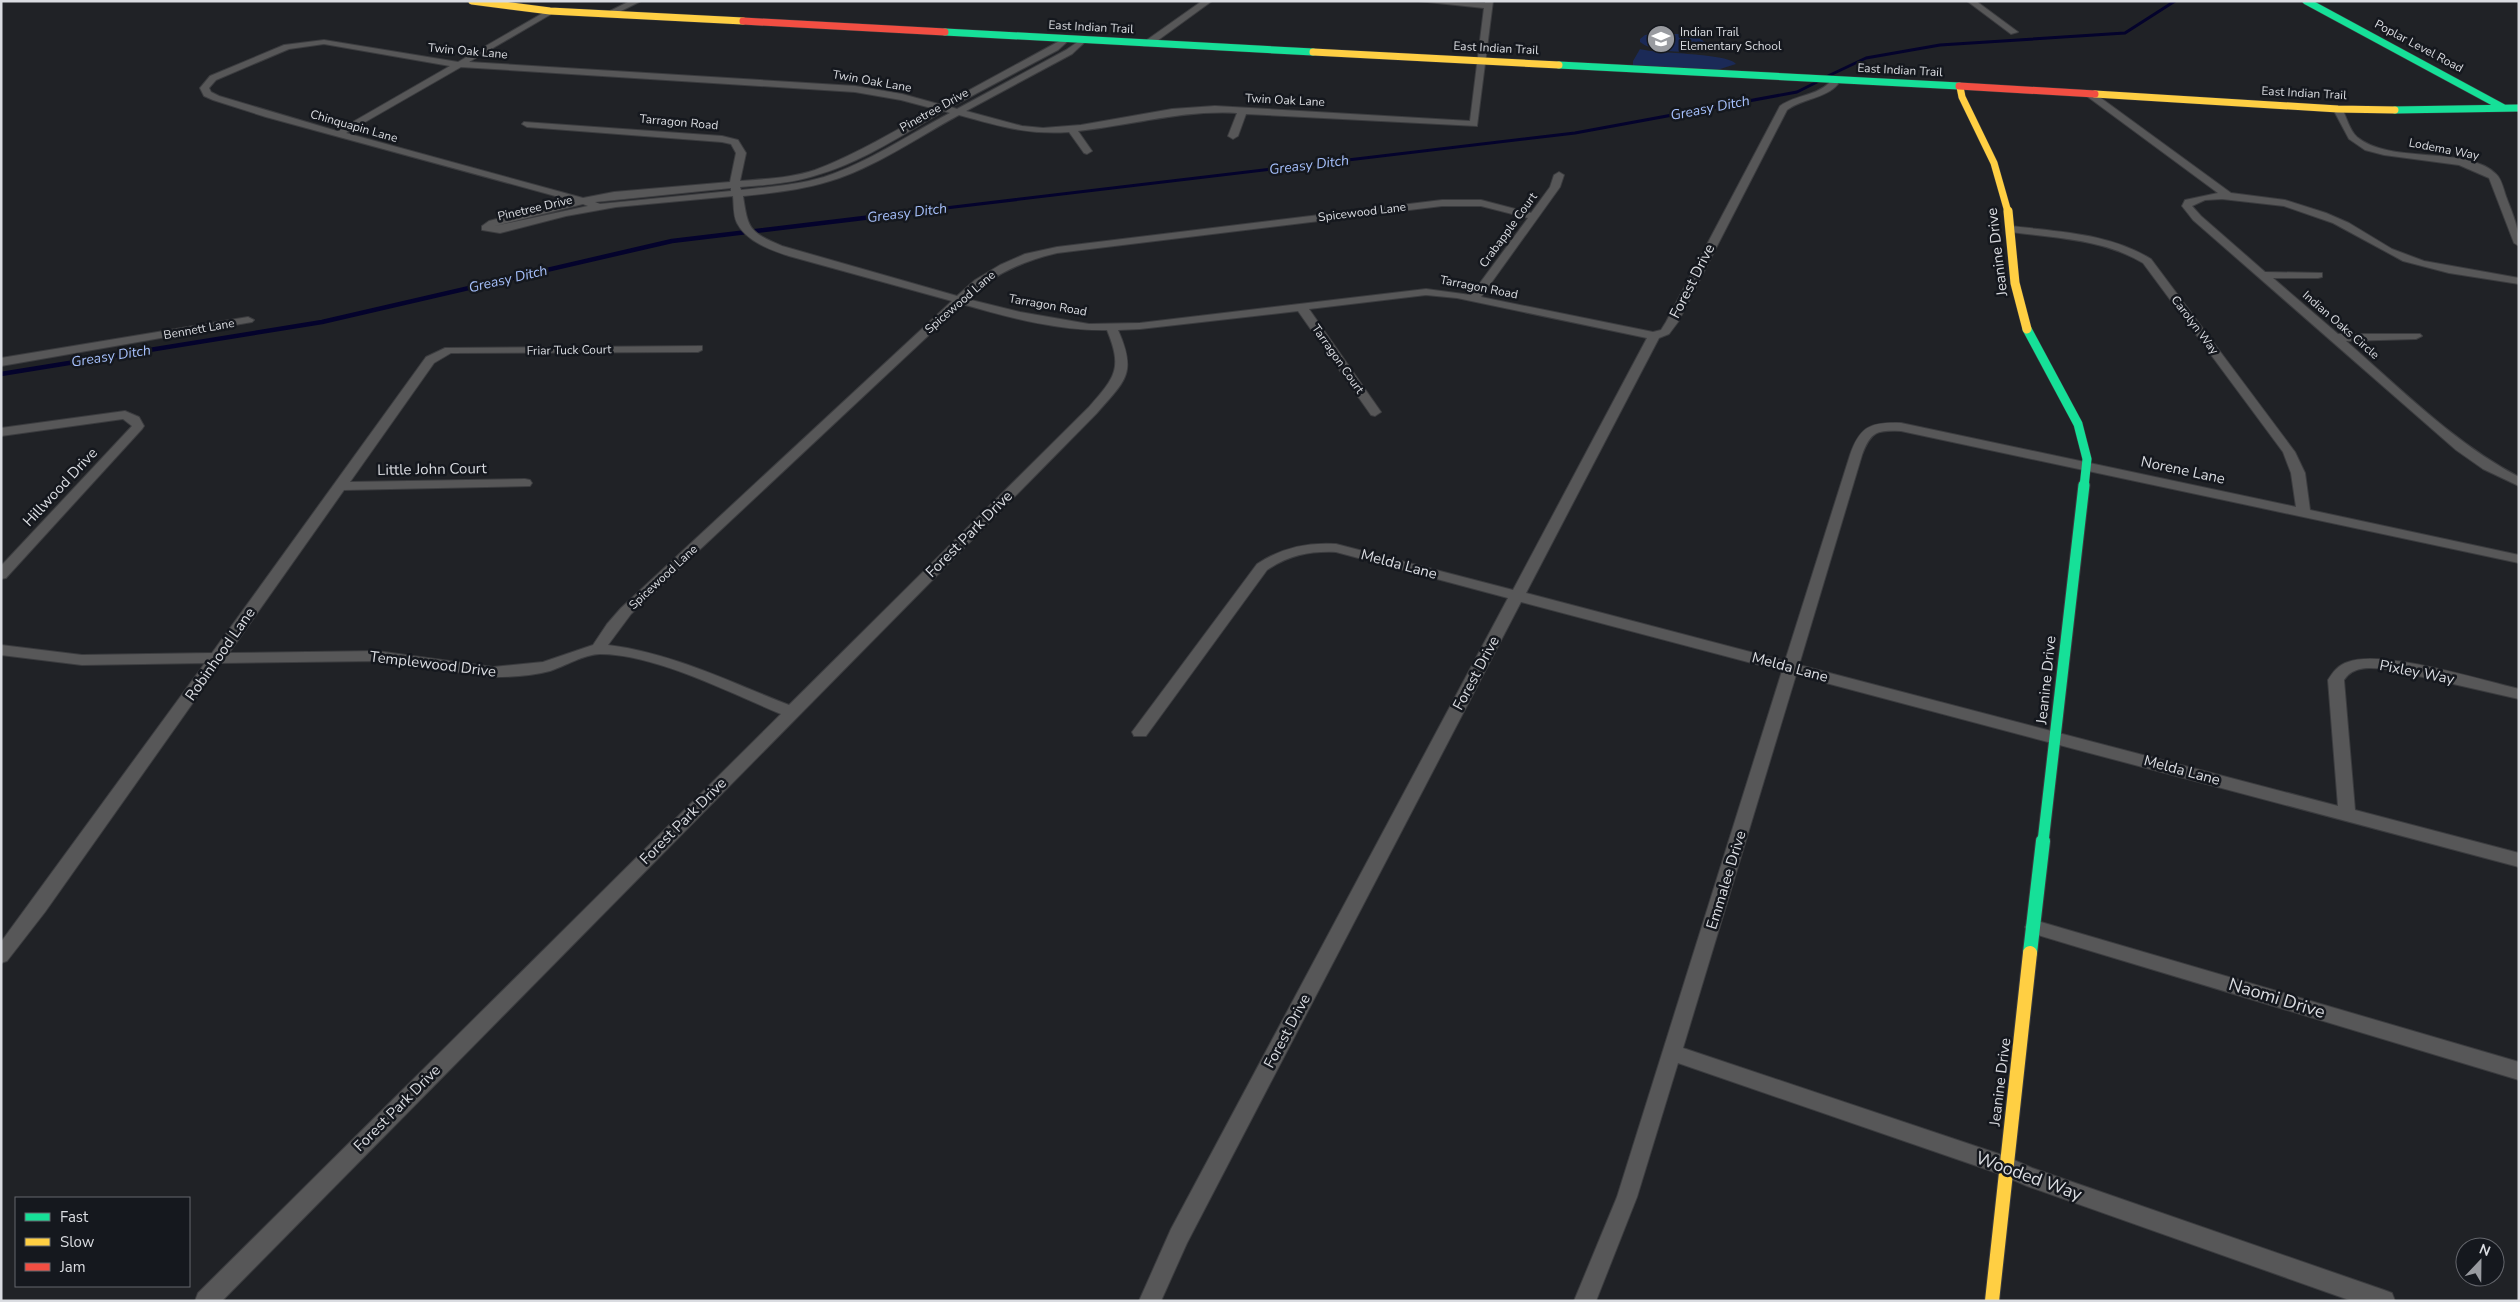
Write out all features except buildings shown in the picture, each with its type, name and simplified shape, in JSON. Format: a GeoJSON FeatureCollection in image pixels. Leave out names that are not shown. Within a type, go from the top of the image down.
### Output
{"type":"FeatureCollection","features":[{"type":"Feature","properties":{"kind":"main road","name":"East Indian Trail"},"geometry":{"type":"LineString","coordinates":[[472,1],[550,11],[2338,109],[2519,108]]}},
{"type":"Feature","properties":{"kind":"main road","name":"Poplar Level Road"},"geometry":{"type":"LineString","coordinates":[[2306,1],[2519,116]]}},
{"type":"Feature","properties":{"kind":"main road","name":"Poplar Level Road"},"geometry":{"type":"LineString","coordinates":[[2325,1],[2519,103]]}},
{"type":"Feature","properties":{"kind":"main road","name":"Jeanine Drive"},"geometry":{"type":"LineString","coordinates":[[1960,87],[1962,97],[2002,184],[2011,229],[2014,282],[2024,321],[2037,350],[2081,425],[2086,444],[2086,466],[2005,1166],[1992,1301]]}},
{"type":"Feature","properties":{"kind":"street"},"geometry":{"type":"LineString","coordinates":[[608,14],[637,1]]}},
{"type":"Feature","properties":{"kind":"street"},"geometry":{"type":"LineString","coordinates":[[1147,44],[1208,1]]}},
{"type":"Feature","properties":{"kind":"street"},"geometry":{"type":"LineString","coordinates":[[1422,1],[1488,4],[1481,61]]}},
{"type":"Feature","properties":{"kind":"street"},"geometry":{"type":"LineString","coordinates":[[1971,1],[2014,32]]}},
{"type":"Feature","properties":{"kind":"street"},"geometry":{"type":"LineString","coordinates":[[337,134],[550,11]]}},
{"type":"Feature","properties":{"kind":"street","name":"Pinetree Drive"},"geometry":{"type":"LineString","coordinates":[[1065,40],[1055,48],[945,108],[830,168],[736,190],[599,207],[565,213],[500,230],[486,228],[502,220],[584,201],[642,192],[736,190],[783,189],[842,174],[1069,52],[1082,41]]}},
{"type":"Feature","properties":{"kind":"street","name":"Twin Oak Lane"},"geometry":{"type":"LineString","coordinates":[[293,46],[330,43],[431,62],[820,85],[880,92],[1022,129],[1043,131],[1072,129],[1172,112],[1243,110],[1474,124],[1481,61]]}},
{"type":"Feature","properties":{"kind":"street","name":"Chinquapin Lane"},"geometry":{"type":"LineString","coordinates":[[293,46],[213,78],[205,84],[205,91],[216,98],[269,115],[584,201],[599,207]]}},
{"type":"Feature","properties":{"kind":"street","name":"Forest Drive"},"geometry":{"type":"LineString","coordinates":[[1150,1301],[1179,1236],[1654,336],[1665,332],[1672,322],[1734,199],[1783,108],[1792,101],[1829,89],[1834,84],[1833,80]]}},
{"type":"Feature","properties":{"kind":"street","name":"Indian Oaks Circle"},"geometry":{"type":"LineString","coordinates":[[2091,95],[2227,195]]}},
{"type":"Feature","properties":{"kind":"street","name":"Lodema Way"},"geometry":{"type":"LineString","coordinates":[[2338,109],[2353,139],[2368,147],[2464,164],[2487,172],[2496,182],[2519,243]]}},
{"type":"Feature","properties":{"kind":"street"},"geometry":{"type":"LineString","coordinates":[[1233,136],[1243,110]]}},
{"type":"Feature","properties":{"kind":"street","name":"Tarragon Road"},"geometry":{"type":"LineString","coordinates":[[527,124],[722,139],[735,142],[741,153],[736,190],[740,216],[743,223],[764,244],[960,300],[1044,320],[1089,327],[1140,326],[1417,292],[1435,292],[1474,298],[1654,336]]}},
{"type":"Feature","properties":{"kind":"street"},"geometry":{"type":"LineString","coordinates":[[1072,129],[1087,151]]}},
{"type":"Feature","properties":{"kind":"street","name":"Crabapple Court"},"geometry":{"type":"LineString","coordinates":[[1474,298],[1555,187],[1559,175]]}},
{"type":"Feature","properties":{"kind":"street","name":"Indian Oaks Circle"},"geometry":{"type":"LineString","coordinates":[[2519,281],[2414,261],[2394,254],[2338,221],[2315,212],[2272,201],[2227,195],[2198,198],[2189,202],[2187,206],[2197,218],[2461,447],[2488,466],[2519,482]]}},
{"type":"Feature","properties":{"kind":"street","name":"Spicewood Lane"},"geometry":{"type":"LineString","coordinates":[[598,649],[612,627],[626,611],[985,277],[1006,265],[1042,253],[1065,248],[1442,203],[1481,203],[1533,216]]}},
{"type":"Feature","properties":{"kind":"street","name":"Carolyn Way"},"geometry":{"type":"LineString","coordinates":[[2011,229],[2106,244],[2126,250],[2146,261],[2289,452],[2298,473],[2304,513]]}},
{"type":"Feature","properties":{"kind":"street"},"geometry":{"type":"LineString","coordinates":[[2262,275],[2318,275]]}},
{"type":"Feature","properties":{"kind":"street","name":"Tarragon Court"},"geometry":{"type":"LineString","coordinates":[[1302,306],[1375,412]]}},
{"type":"Feature","properties":{"kind":"street","name":"Bennett Lane"},"geometry":{"type":"LineString","coordinates":[[1,362],[248,320]]}},
{"type":"Feature","properties":{"kind":"street","name":"Forest Park Drive"},"geometry":{"type":"LineString","coordinates":[[206,1301],[1093,410],[1114,386],[1123,370],[1122,352],[1110,327]]}},
{"type":"Feature","properties":{"kind":"street"},"geometry":{"type":"LineString","coordinates":[[2334,338],[2416,336]]}},
{"type":"Feature","properties":{"kind":"street","name":"Friar Tuck Court"},"geometry":{"type":"LineString","coordinates":[[441,354],[450,350],[698,348]]}},
{"type":"Feature","properties":{"kind":"street","name":"Robinhood Lane"},"geometry":{"type":"LineString","coordinates":[[1,956],[218,658],[418,375],[430,360],[441,354]]}},
{"type":"Feature","properties":{"kind":"street","name":"Hillwood Drive"},"geometry":{"type":"LineString","coordinates":[[1,432],[125,415],[135,420],[138,426],[1,574]]}},
{"type":"Feature","properties":{"kind":"street","name":"Norene Lane"},"geometry":{"type":"LineString","coordinates":[[1856,455],[1861,439],[1867,432],[1880,427],[1895,426],[2519,559]]}},
{"type":"Feature","properties":{"kind":"street","name":"Emmalee Drive"},"geometry":{"type":"LineString","coordinates":[[1585,1301],[1627,1197],[1856,455]]}},
{"type":"Feature","properties":{"kind":"street","name":"Little John Court"},"geometry":{"type":"LineString","coordinates":[[339,486],[525,483]]}},
{"type":"Feature","properties":{"kind":"street","name":"Melda Lane"},"geometry":{"type":"LineString","coordinates":[[1140,732],[1262,567],[1287,552],[1318,547],[1336,548],[2519,860]]}},
{"type":"Feature","properties":{"kind":"street","name":"Templewood Drive"},"geometry":{"type":"LineString","coordinates":[[1,650],[82,660],[377,656],[508,672],[544,667],[598,649],[640,654],[669,663],[791,712]]}},
{"type":"Feature","properties":{"kind":"street","name":"Pixley Way"},"geometry":{"type":"LineString","coordinates":[[2347,815],[2336,680],[2340,672],[2346,668],[2375,663],[2392,665],[2519,694]]}},
{"type":"Feature","properties":{"kind":"street","name":"Naomi Drive"},"geometry":{"type":"LineString","coordinates":[[2034,927],[2519,1071]]}},
{"type":"Feature","properties":{"kind":"street","name":"Wooded Way"},"geometry":{"type":"LineString","coordinates":[[1673,1053],[2005,1166],[2027,1176],[2384,1301]]}},
{"type":"Feature","properties":{"kind":"shaded area"},"geometry":{"type":"Polygon","coordinates":[[[1685,34],[1686,40],[1686,35],[1699,38],[1715,49],[1709,52],[1673,52],[1655,49],[1640,42],[1640,39],[1645,35],[1685,34]]]}},
{"type":"Feature","properties":{"kind":"shaded area"},"geometry":{"type":"Polygon","coordinates":[[[1640,49],[1720,58],[1731,60],[1736,64],[1717,70],[1633,65],[1633,61],[1640,49]]]}},
{"type":"Feature","properties":{"kind":"waterway","name":"Greasy Ditch"},"geometry":{"type":"LineString","coordinates":[[1828,76],[1866,58],[1940,45],[2125,33],[2175,1]]}},
{"type":"Feature","properties":{"kind":"waterway","name":"Greasy Ditch"},"geometry":{"type":"LineString","coordinates":[[912,212],[1575,133],[1797,92],[1817,82]]}},
{"type":"Feature","properties":{"kind":"waterway","name":"Greasy Ditch"},"geometry":{"type":"LineString","coordinates":[[1,374],[322,322],[672,241],[922,211]]}},
{"type":"Feature","properties":{"kind":"traffic: fast"},"geometry":{"type":"LineString","coordinates":[[2306,1],[2504,108]]}},
{"type":"Feature","properties":{"kind":"traffic: fast"},"geometry":{"type":"LineString","coordinates":[[945,32],[1313,52]]}},
{"type":"Feature","properties":{"kind":"traffic: fast"},"geometry":{"type":"LineString","coordinates":[[1559,65],[1959,86]]}},
{"type":"Feature","properties":{"kind":"traffic: fast"},"geometry":{"type":"LineString","coordinates":[[2395,110],[2519,108]]}},
{"type":"Feature","properties":{"kind":"traffic: fast"},"geometry":{"type":"LineString","coordinates":[[2027,329],[2071,408],[2084,441],[2087,459],[2030,953]]}},
{"type":"Feature","properties":{"kind":"traffic: slow"},"geometry":{"type":"LineString","coordinates":[[472,1],[550,11],[743,21]]}},
{"type":"Feature","properties":{"kind":"traffic: slow"},"geometry":{"type":"LineString","coordinates":[[1313,52],[1559,65]]}},
{"type":"Feature","properties":{"kind":"traffic: slow"},"geometry":{"type":"LineString","coordinates":[[1960,87],[1962,97],[1982,136],[2004,191],[2015,283],[2027,329]]}},
{"type":"Feature","properties":{"kind":"traffic: slow"},"geometry":{"type":"LineString","coordinates":[[2095,94],[2338,109],[2395,110]]}},
{"type":"Feature","properties":{"kind":"traffic: slow"},"geometry":{"type":"LineString","coordinates":[[1992,1301],[2030,953]]}},
{"type":"Feature","properties":{"kind":"traffic: jam"},"geometry":{"type":"LineString","coordinates":[[743,21],[945,32]]}},
{"type":"Feature","properties":{"kind":"traffic: jam"},"geometry":{"type":"LineString","coordinates":[[1959,86],[2095,94]]}},
{"type":"Feature","properties":{"kind":"place","name":"Indian Trail Elementary School"},"geometry":{"type":"Point","coordinates":[1661,39]}}]}
